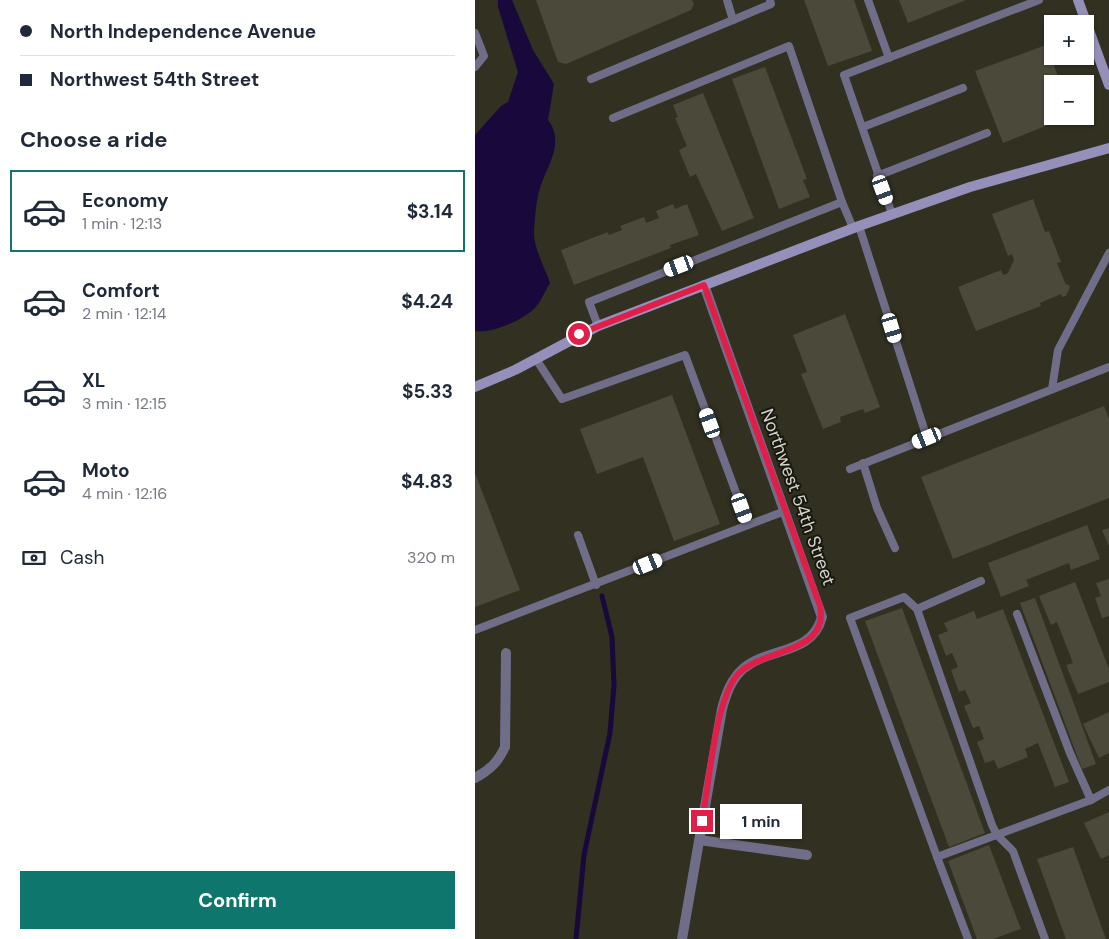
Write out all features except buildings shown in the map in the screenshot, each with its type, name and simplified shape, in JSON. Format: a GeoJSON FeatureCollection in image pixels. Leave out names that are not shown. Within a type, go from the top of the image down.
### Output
{"type":"FeatureCollection","features":[{"type":"Feature","properties":{"kind":"street"},"geometry":{"type":"LineString","coordinates":[[1079,1],[1083,15]]}},
{"type":"Feature","properties":{"kind":"street"},"geometry":{"type":"LineString","coordinates":[[1094,50],[1109,85]]}},
{"type":"Feature","properties":{"kind":"street"},"geometry":{"type":"LineString","coordinates":[[475,387],[536,359],[598,326],[856,227],[970,187],[1109,148]]}},
{"type":"Feature","properties":{"kind":"street","name":"Northwest 54th Street"},"geometry":{"type":"LineString","coordinates":[[682,939],[722,709],[727,692],[744,668],[812,638],[819,628],[822,617],[704,285]]}},
{"type":"Feature","properties":{"kind":"street"},"geometry":{"type":"LineString","coordinates":[[475,778],[499,761],[505,747],[506,653]]}},
{"type":"Feature","properties":{"kind":"street"},"geometry":{"type":"LineString","coordinates":[[699,840],[807,856]]}},
{"type":"Feature","properties":{"kind":"lane"},"geometry":{"type":"LineString","coordinates":[[727,0],[733,20]]}},
{"type":"Feature","properties":{"kind":"lane"},"geometry":{"type":"LineString","coordinates":[[591,79],[771,4],[770,0]]}},
{"type":"Feature","properties":{"kind":"lane"},"geometry":{"type":"LineString","coordinates":[[868,0],[889,58]]}},
{"type":"Feature","properties":{"kind":"lane"},"geometry":{"type":"LineString","coordinates":[[892,214],[877,176],[863,127],[843,75],[1036,0]]}},
{"type":"Feature","properties":{"kind":"lane"},"geometry":{"type":"LineString","coordinates":[[475,33],[484,56],[475,67]]}},
{"type":"Feature","properties":{"kind":"lane"},"geometry":{"type":"LineString","coordinates":[[613,118],[789,46],[842,202],[856,227],[927,438]]}},
{"type":"Feature","properties":{"kind":"lane"},"geometry":{"type":"LineString","coordinates":[[863,127],[963,88]]}},
{"type":"Feature","properties":{"kind":"lane"},"geometry":{"type":"LineString","coordinates":[[877,176],[987,133]]}},
{"type":"Feature","properties":{"kind":"lane"},"geometry":{"type":"LineString","coordinates":[[598,326],[589,302],[842,202]]}},
{"type":"Feature","properties":{"kind":"lane"},"geometry":{"type":"LineString","coordinates":[[1052,389],[1058,350],[1109,253]]}},
{"type":"Feature","properties":{"kind":"lane"},"geometry":{"type":"LineString","coordinates":[[536,359],[562,399],[685,355],[748,525]]}},
{"type":"Feature","properties":{"kind":"lane"},"geometry":{"type":"LineString","coordinates":[[850,469],[1109,367]]}},
{"type":"Feature","properties":{"kind":"lane"},"geometry":{"type":"LineString","coordinates":[[863,463],[877,508],[895,548]]}},
{"type":"Feature","properties":{"kind":"lane"},"geometry":{"type":"LineString","coordinates":[[475,630],[785,511]]}},
{"type":"Feature","properties":{"kind":"lane"},"geometry":{"type":"LineString","coordinates":[[578,535],[596,585]]}},
{"type":"Feature","properties":{"kind":"lane"},"geometry":{"type":"LineString","coordinates":[[917,609],[981,581]]}},
{"type":"Feature","properties":{"kind":"lane"},"geometry":{"type":"LineString","coordinates":[[968,939],[850,618],[904,597],[917,609],[992,826],[997,836],[1013,851],[1045,939]]}},
{"type":"Feature","properties":{"kind":"lane"},"geometry":{"type":"LineString","coordinates":[[1017,614],[1069,753],[1091,800]]}},
{"type":"Feature","properties":{"kind":"lane"},"geometry":{"type":"LineString","coordinates":[[937,857],[1091,800],[1109,790]]}},
{"type":"Feature","properties":{"kind":"shaded area"},"geometry":{"type":"Polygon","coordinates":[[[498,0],[512,0],[533,50],[554,84],[548,120],[553,128],[555,145],[551,161],[539,190],[534,231],[537,251],[550,283],[538,304],[527,314],[497,329],[475,331],[475,135],[501,106],[508,102],[518,72],[498,7],[498,0]]]}},
{"type":"Feature","properties":{"kind":"waterway"},"geometry":{"type":"LineString","coordinates":[[576,939],[584,855],[610,733],[614,685],[612,637],[602,596]]}},
{"type":"Feature","properties":{"kind":"route"},"geometry":{"type":"LineString","coordinates":[[579,334],[704,285],[820,606],[822,617],[819,628],[812,638],[800,645],[744,668],[735,678],[727,692],[722,709],[702,821]]}}]}
